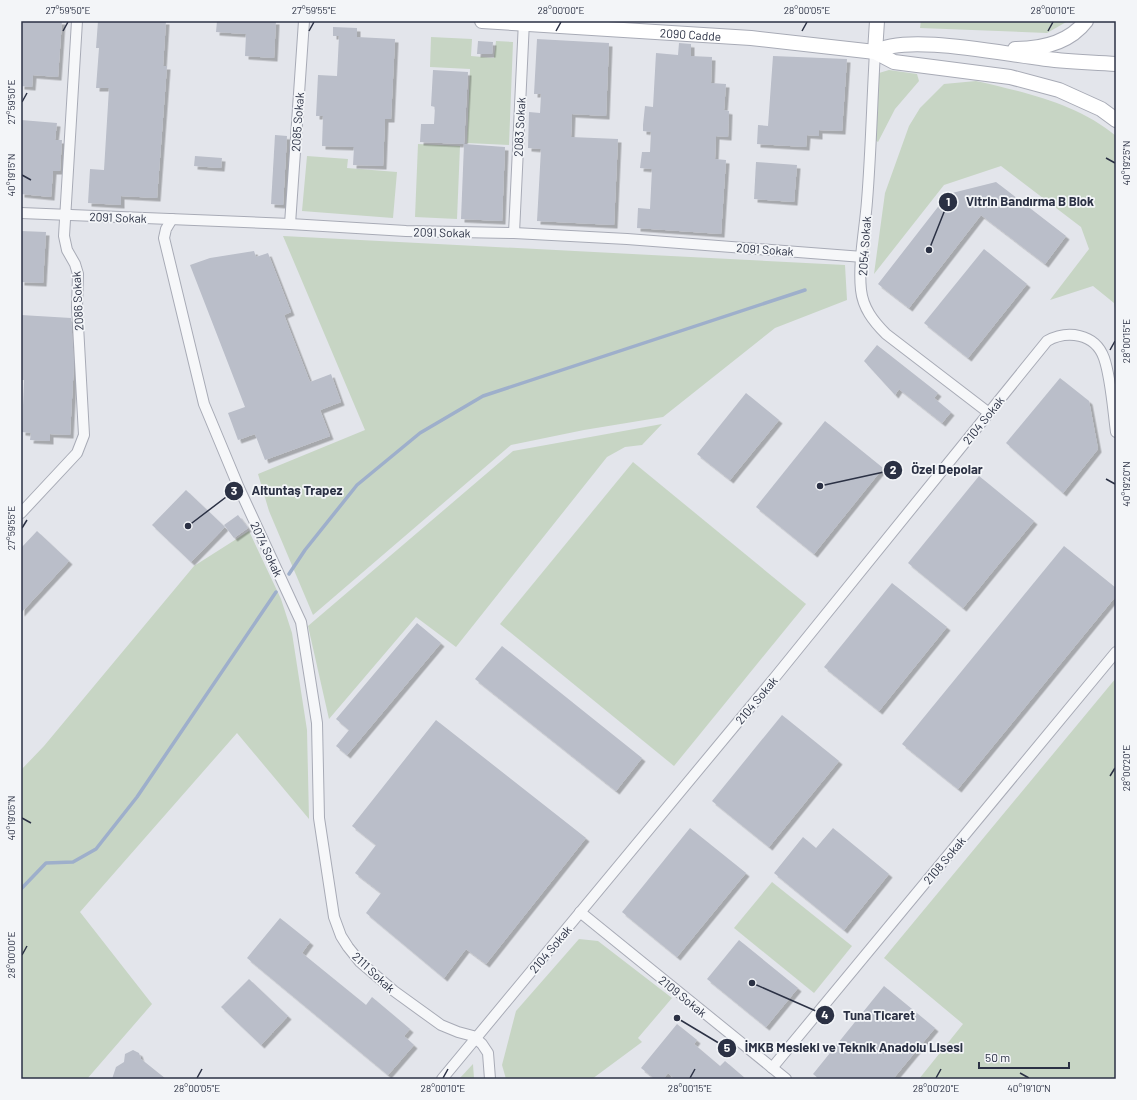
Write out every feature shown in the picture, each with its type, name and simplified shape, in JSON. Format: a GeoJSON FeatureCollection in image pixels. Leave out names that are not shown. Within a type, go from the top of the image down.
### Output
{"type":"FeatureCollection","features":[{"type":"Feature","properties":{"kind":"street","name":"2086 Sokak"},"geometry":{"type":"LineString","coordinates":[[21,513],[76,453],[84,435],[77,307],[78,274],[65,244],[64,228],[77,21]]}},
{"type":"Feature","properties":{"kind":"street","name":"2085 Sokak"},"geometry":{"type":"LineString","coordinates":[[290,224],[304,21]]}},
{"type":"Feature","properties":{"kind":"street","name":"2090 Cadde"},"geometry":{"type":"LineString","coordinates":[[482,21],[524,22],[751,38],[875,52],[894,62],[1010,77],[1059,90],[1100,109],[1116,120]]}},
{"type":"Feature","properties":{"kind":"street"},"geometry":{"type":"LineString","coordinates":[[978,49],[1029,49],[1060,42],[1080,29],[1086,21]]}},
{"type":"Feature","properties":{"kind":"street","name":"2083 Sokak"},"geometry":{"type":"LineString","coordinates":[[514,233],[524,22]]}},
{"type":"Feature","properties":{"kind":"street","name":"2054 Sokak"},"geometry":{"type":"LineString","coordinates":[[880,22],[875,52],[861,291],[866,309],[874,321],[886,334],[989,413]]}},
{"type":"Feature","properties":{"kind":"street","name":"2090 Cadde"},"geometry":{"type":"LineString","coordinates":[[875,52],[894,45],[945,46],[978,49]]}},
{"type":"Feature","properties":{"kind":"street"},"geometry":{"type":"LineString","coordinates":[[945,46],[950,56],[946,68]]}},
{"type":"Feature","properties":{"kind":"street"},"geometry":{"type":"LineString","coordinates":[[978,49],[1042,59],[1116,64]]}},
{"type":"Feature","properties":{"kind":"street","name":"2091 Sokak"},"geometry":{"type":"LineString","coordinates":[[21,213],[290,224],[406,231],[514,233],[627,239],[863,257]]}},
{"type":"Feature","properties":{"kind":"street","name":"2074 Sokak"},"geometry":{"type":"LineString","coordinates":[[172,219],[166,229],[164,238],[204,404],[239,488],[301,622],[317,723],[319,818]]}},
{"type":"Feature","properties":{"kind":"street","name":"2104 Sokak"},"geometry":{"type":"LineString","coordinates":[[442,1079],[776,676],[1047,341],[1064,334],[1077,335],[1089,340],[1098,347],[1104,358],[1116,432]]}},
{"type":"Feature","properties":{"kind":"street","name":"2108 Sokak"},"geometry":{"type":"LineString","coordinates":[[772,1068],[1116,652]]}},
{"type":"Feature","properties":{"kind":"street","name":"2111 Sokak"},"geometry":{"type":"LineString","coordinates":[[319,818],[334,917],[348,947],[360,962],[394,992],[449,1029],[476,1038]]}},
{"type":"Feature","properties":{"kind":"street","name":"2109 Sokak"},"geometry":{"type":"LineString","coordinates":[[580,912],[786,1079]]}},
{"type":"Feature","properties":{"kind":"street"},"geometry":{"type":"LineString","coordinates":[[476,1038],[488,1053],[490,1079]]}},
{"type":"Feature","properties":{"kind":"green space"},"geometry":{"type":"Polygon","coordinates":[[[921,21],[1068,21],[1047,33],[920,28],[921,21]]]}},
{"type":"Feature","properties":{"kind":"green space"},"geometry":{"type":"Polygon","coordinates":[[[431,37],[472,39],[471,56],[494,58],[496,41],[513,42],[509,145],[467,143],[470,69],[430,67],[431,37]]]}},
{"type":"Feature","properties":{"kind":"green space"},"geometry":{"type":"Polygon","coordinates":[[[889,70],[917,74],[919,81],[895,109],[878,142],[875,140],[877,79],[879,73],[889,70]]]}},
{"type":"Feature","properties":{"kind":"green space"},"geometry":{"type":"Polygon","coordinates":[[[976,81],[1031,95],[1068,107],[1085,115],[1116,136],[1116,314],[1114,303],[1093,286],[1050,300],[1089,249],[1081,227],[1001,166],[944,185],[874,274],[885,193],[909,126],[920,108],[944,84],[976,81]]]}},
{"type":"Feature","properties":{"kind":"green space"},"geometry":{"type":"Polygon","coordinates":[[[418,144],[460,146],[457,219],[415,217],[418,144]]]}},
{"type":"Feature","properties":{"kind":"green space"},"geometry":{"type":"Polygon","coordinates":[[[307,156],[348,159],[347,168],[397,172],[393,218],[302,211],[307,156]]]}},
{"type":"Feature","properties":{"kind":"green space"},"geometry":{"type":"Polygon","coordinates":[[[283,236],[845,265],[847,300],[775,328],[663,417],[584,430],[511,445],[313,615],[269,511],[258,474],[365,430],[283,236]]]}},
{"type":"Feature","properties":{"kind":"green space"},"geometry":{"type":"Polygon","coordinates":[[[662,424],[642,445],[625,447],[607,457],[456,647],[416,617],[329,719],[308,626],[513,451],[662,424]]]}},
{"type":"Feature","properties":{"kind":"green space"},"geometry":{"type":"Polygon","coordinates":[[[633,462],[806,604],[674,766],[500,624],[633,462]]]}},
{"type":"Feature","properties":{"kind":"green space"},"geometry":{"type":"Polygon","coordinates":[[[249,531],[281,599],[292,633],[307,730],[309,819],[237,733],[80,912],[152,1004],[87,1079],[21,1079],[21,770],[44,746],[194,566],[249,531]]]}},
{"type":"Feature","properties":{"kind":"green space"},"geometry":{"type":"Polygon","coordinates":[[[1116,678],[1116,1079],[919,1079],[963,1024],[884,958],[1116,678]]]}},
{"type":"Feature","properties":{"kind":"green space"},"geometry":{"type":"Polygon","coordinates":[[[772,882],[852,946],[814,993],[734,928],[772,882]]]}},
{"type":"Feature","properties":{"kind":"green space"},"geometry":{"type":"Polygon","coordinates":[[[579,939],[598,941],[672,998],[638,1038],[642,1042],[592,1079],[506,1079],[502,1065],[516,1011],[579,939]]]}},
{"type":"Feature","properties":{"kind":"green space"},"geometry":{"type":"Polygon","coordinates":[[[473,1064],[474,1079],[459,1079],[473,1064]]]}},
{"type":"Feature","properties":{"kind":"building"},"geometry":{"type":"Polygon","coordinates":[[[21,21],[62,21],[58,77],[33,75],[32,87],[21,86],[21,21]]]}},
{"type":"Feature","properties":{"kind":"building"},"geometry":{"type":"Polygon","coordinates":[[[98,21],[166,21],[163,66],[167,66],[157,198],[121,196],[121,205],[88,203],[90,169],[104,170],[109,88],[96,88],[99,48],[96,48],[98,21]]]}},
{"type":"Feature","properties":{"kind":"building"},"geometry":{"type":"Polygon","coordinates":[[[217,21],[276,21],[274,58],[245,56],[246,34],[216,32],[217,21]]]}},
{"type":"Feature","properties":{"kind":"building"},"geometry":{"type":"Polygon","coordinates":[[[333,27],[357,28],[357,37],[395,39],[391,119],[385,119],[383,166],[353,165],[354,147],[322,146],[323,116],[316,116],[318,75],[337,76],[339,36],[333,36],[333,27]]]}},
{"type":"Feature","properties":{"kind":"building"},"geometry":{"type":"Polygon","coordinates":[[[537,39],[609,43],[606,116],[572,114],[571,137],[618,139],[614,225],[537,221],[541,149],[528,148],[529,112],[540,113],[541,94],[534,94],[537,39]]]}},
{"type":"Feature","properties":{"kind":"building"},"geometry":{"type":"Polygon","coordinates":[[[478,41],[493,42],[492,54],[477,54],[478,41]]]}},
{"type":"Feature","properties":{"kind":"building"},"geometry":{"type":"Polygon","coordinates":[[[679,43],[691,44],[691,56],[712,57],[711,83],[726,84],[724,110],[729,111],[728,137],[716,136],[715,159],[726,160],[721,234],[637,228],[638,208],[650,209],[652,169],[640,168],[642,152],[650,152],[651,132],[643,131],[643,125],[645,106],[653,107],[656,53],[678,55],[679,43]]]}},
{"type":"Feature","properties":{"kind":"building"},"geometry":{"type":"Polygon","coordinates":[[[773,56],[847,59],[842,131],[819,130],[819,136],[807,135],[806,147],[757,144],[758,125],[768,126],[773,56]]]}},
{"type":"Feature","properties":{"kind":"building"},"geometry":{"type":"Polygon","coordinates":[[[433,70],[468,72],[464,144],[420,142],[421,124],[434,124],[435,107],[431,106],[433,70]]]}},
{"type":"Feature","properties":{"kind":"building"},"geometry":{"type":"Polygon","coordinates":[[[21,120],[57,123],[55,140],[62,140],[60,171],[53,171],[51,197],[21,194],[21,120]]]}},
{"type":"Feature","properties":{"kind":"building"},"geometry":{"type":"Polygon","coordinates":[[[275,135],[287,136],[283,205],[271,204],[275,135]]]}},
{"type":"Feature","properties":{"kind":"building"},"geometry":{"type":"Polygon","coordinates":[[[464,144],[505,147],[502,221],[461,219],[464,144]]]}},
{"type":"Feature","properties":{"kind":"building"},"geometry":{"type":"Polygon","coordinates":[[[195,156],[222,158],[221,168],[194,166],[195,156]]]}},
{"type":"Feature","properties":{"kind":"building"},"geometry":{"type":"Polygon","coordinates":[[[756,162],[797,165],[794,202],[754,199],[756,162]]]}},
{"type":"Feature","properties":{"kind":"building"},"geometry":{"type":"Polygon","coordinates":[[[996,182],[1066,236],[1045,264],[981,215],[909,308],[878,284],[948,194],[996,182]]]}},
{"type":"Feature","properties":{"kind":"building"},"geometry":{"type":"Polygon","coordinates":[[[21,231],[46,232],[43,283],[21,282],[21,231]]]}},
{"type":"Feature","properties":{"kind":"building"},"geometry":{"type":"Polygon","coordinates":[[[984,249],[1027,284],[968,358],[924,323],[984,249]]]}},
{"type":"Feature","properties":{"kind":"building"},"geometry":{"type":"Polygon","coordinates":[[[254,251],[256,257],[268,253],[291,312],[284,315],[310,382],[331,374],[341,402],[320,410],[330,436],[265,460],[255,434],[238,440],[228,413],[245,407],[190,265],[210,258],[254,251]]]}},
{"type":"Feature","properties":{"kind":"building"},"geometry":{"type":"Polygon","coordinates":[[[21,315],[71,318],[74,363],[70,435],[50,434],[50,441],[30,440],[31,433],[22,432],[24,380],[21,380],[21,315]]]}},
{"type":"Feature","properties":{"kind":"building"},"geometry":{"type":"Polygon","coordinates":[[[877,345],[938,393],[934,398],[951,412],[942,423],[899,389],[895,395],[864,361],[877,345]]]}},
{"type":"Feature","properties":{"kind":"building"},"geometry":{"type":"Polygon","coordinates":[[[1060,378],[1089,401],[1098,449],[1063,493],[1006,443],[1060,378]]]}},
{"type":"Feature","properties":{"kind":"building"},"geometry":{"type":"Polygon","coordinates":[[[746,393],[779,420],[730,480],[697,454],[746,393]]]}},
{"type":"Feature","properties":{"kind":"building"},"geometry":{"type":"Polygon","coordinates":[[[825,421],[883,468],[814,554],[756,507],[825,421]]]}},
{"type":"Feature","properties":{"kind":"building"},"geometry":{"type":"Polygon","coordinates":[[[979,476],[1034,521],[963,608],[908,563],[979,476]]]}},
{"type":"Feature","properties":{"kind":"building"},"geometry":{"type":"Polygon","coordinates":[[[186,490],[225,527],[191,562],[152,525],[186,490]]]}},
{"type":"Feature","properties":{"kind":"building"},"geometry":{"type":"Polygon","coordinates":[[[238,515],[248,528],[234,538],[224,525],[238,515]]]}},
{"type":"Feature","properties":{"kind":"building"},"geometry":{"type":"Polygon","coordinates":[[[37,531],[69,561],[21,613],[21,548],[37,531]]]}},
{"type":"Feature","properties":{"kind":"building"},"geometry":{"type":"Polygon","coordinates":[[[1064,546],[1116,588],[1116,596],[958,789],[902,744],[1064,546]]]}},
{"type":"Feature","properties":{"kind":"building"},"geometry":{"type":"Polygon","coordinates":[[[892,583],[947,627],[879,711],[824,667],[892,583]]]}},
{"type":"Feature","properties":{"kind":"building"},"geometry":{"type":"Polygon","coordinates":[[[417,623],[441,643],[347,755],[336,746],[349,730],[336,719],[417,623]]]}},
{"type":"Feature","properties":{"kind":"building"},"geometry":{"type":"Polygon","coordinates":[[[502,646],[642,758],[616,791],[475,679],[502,646]]]}},
{"type":"Feature","properties":{"kind":"building"},"geometry":{"type":"Polygon","coordinates":[[[782,715],[839,761],[769,847],[712,801],[782,715]]]}},
{"type":"Feature","properties":{"kind":"building"},"geometry":{"type":"Polygon","coordinates":[[[436,720],[586,838],[486,964],[466,949],[444,978],[366,913],[381,893],[355,873],[376,845],[352,826],[436,720]]]}},
{"type":"Feature","properties":{"kind":"building"},"geometry":{"type":"Polygon","coordinates":[[[690,828],[746,873],[677,957],[622,912],[690,828]]]}},
{"type":"Feature","properties":{"kind":"building"},"geometry":{"type":"Polygon","coordinates":[[[833,828],[889,874],[844,930],[774,873],[803,837],[816,848],[833,828]]]}},
{"type":"Feature","properties":{"kind":"building"},"geometry":{"type":"Polygon","coordinates":[[[280,918],[310,942],[302,953],[366,1005],[372,997],[410,1029],[404,1036],[414,1045],[388,1075],[247,958],[280,918]]]}},
{"type":"Feature","properties":{"kind":"building"},"geometry":{"type":"Polygon","coordinates":[[[739,940],[798,988],[766,1027],[707,979],[739,940]]]}},
{"type":"Feature","properties":{"kind":"building"},"geometry":{"type":"Polygon","coordinates":[[[249,979],[288,1016],[261,1045],[221,1007],[249,979]]]}},
{"type":"Feature","properties":{"kind":"building"},"geometry":{"type":"Polygon","coordinates":[[[884,986],[935,1028],[893,1079],[819,1079],[813,1074],[884,986]]]}},
{"type":"Feature","properties":{"kind":"building"},"geometry":{"type":"Polygon","coordinates":[[[677,1024],[697,1040],[694,1044],[720,1066],[725,1061],[746,1079],[675,1079],[668,1073],[663,1079],[655,1079],[641,1068],[677,1024]]]}},
{"type":"Feature","properties":{"kind":"building"},"geometry":{"type":"Polygon","coordinates":[[[133,1050],[139,1053],[141,1059],[166,1079],[112,1079],[116,1067],[124,1062],[125,1054],[133,1050]]]}},
{"type":"Feature","properties":{"kind":"waterway"},"geometry":{"type":"LineString","coordinates":[[289,574],[305,550],[357,485],[420,433],[483,396],[805,290]]}},
{"type":"Feature","properties":{"kind":"waterway"},"geometry":{"type":"LineString","coordinates":[[21,889],[46,863],[73,862],[96,849],[137,797],[276,592]]}},
{"type":"Feature","properties":{"kind":"place","name":"Vitrin Bandırma B Blok"},"geometry":{"type":"Point","coordinates":[929,250]}},
{"type":"Feature","properties":{"kind":"place","name":"Özel Depolar"},"geometry":{"type":"Point","coordinates":[820,486]}},
{"type":"Feature","properties":{"kind":"place","name":"Altuntaş Trapez"},"geometry":{"type":"Point","coordinates":[188,526]}},
{"type":"Feature","properties":{"kind":"place","name":"Tuna Ticaret"},"geometry":{"type":"Point","coordinates":[752,983]}},
{"type":"Feature","properties":{"kind":"place","name":"İMKB Mesleki ve Teknik Anadolu Lisesi"},"geometry":{"type":"Point","coordinates":[677,1018]}}]}
